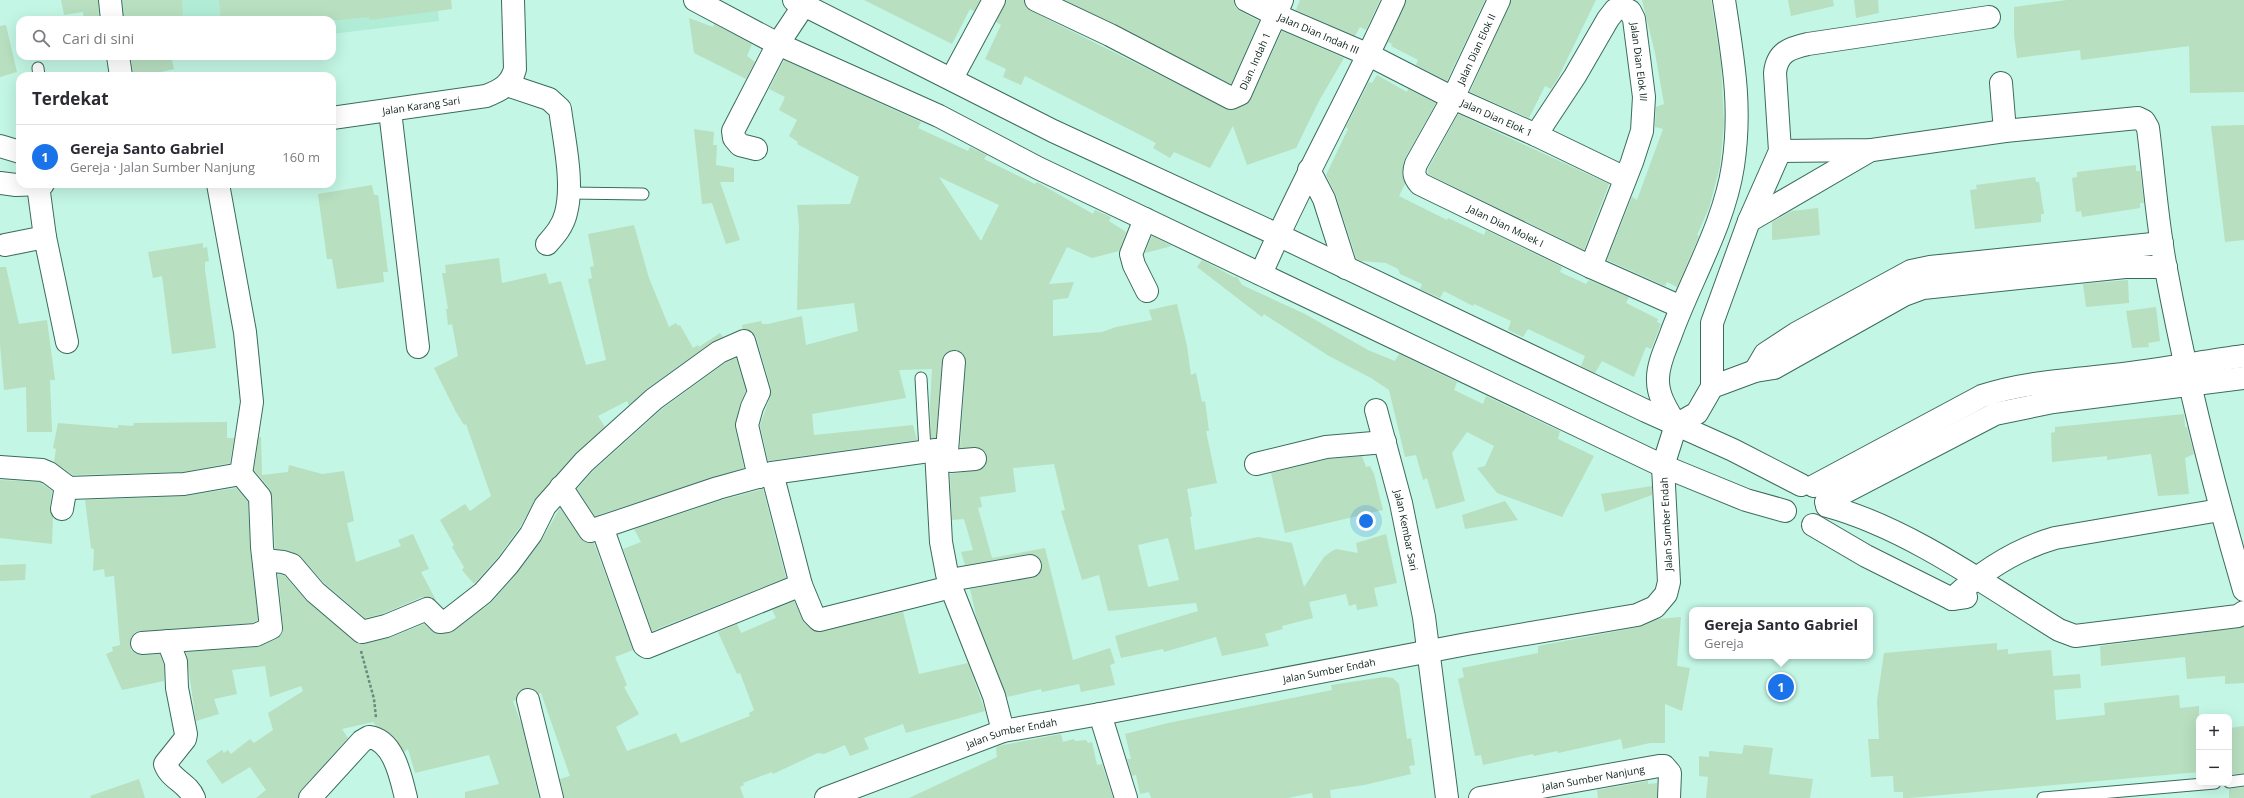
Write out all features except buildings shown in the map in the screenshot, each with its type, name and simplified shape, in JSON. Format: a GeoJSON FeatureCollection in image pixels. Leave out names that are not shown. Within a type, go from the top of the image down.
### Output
{"type":"FeatureCollection","features":[{"type":"Feature","properties":{"kind":"street"},"geometry":{"type":"LineString","coordinates":[[110,0],[112,16]]}},
{"type":"Feature","properties":{"kind":"street"},"geometry":{"type":"LineString","coordinates":[[513,0],[512,31],[516,59],[513,77],[507,85],[549,99],[560,109],[569,193],[566,213],[562,225],[547,244]]}},
{"type":"Feature","properties":{"kind":"street"},"geometry":{"type":"LineString","coordinates":[[696,0],[778,44],[939,116],[1038,168],[1663,466],[1746,500],[1785,512]]}},
{"type":"Feature","properties":{"kind":"street"},"geometry":{"type":"LineString","coordinates":[[952,78],[994,0]]}},
{"type":"Feature","properties":{"kind":"street","name":"Dian. Indah 1"},"geometry":{"type":"LineString","coordinates":[[1036,0],[1185,73],[1226,96],[1236,98],[1240,94],[1279,7]]}},
{"type":"Feature","properties":{"kind":"street","name":"Jalan Dian Indah III"},"geometry":{"type":"LineString","coordinates":[[1246,0],[1279,7],[1369,55]]}},
{"type":"Feature","properties":{"kind":"street"},"geometry":{"type":"LineString","coordinates":[[1261,274],[1278,234],[1309,170],[1369,55],[1394,0]]}},
{"type":"Feature","properties":{"kind":"street","name":"Jalan Dian Elok II"},"geometry":{"type":"LineString","coordinates":[[1453,98],[1499,0]]}},
{"type":"Feature","properties":{"kind":"street"},"geometry":{"type":"LineString","coordinates":[[1676,425],[1660,396],[1658,380],[1661,362],[1681,307],[1702,261],[1719,217],[1733,167],[1737,90],[1735,63],[1724,0]]}},
{"type":"Feature","properties":{"kind":"street"},"geometry":{"type":"LineString","coordinates":[[756,149],[740,145],[734,138],[733,131],[799,2],[952,78],[1053,131],[1278,234],[1346,268],[1676,425],[1733,450],[1976,577],[2059,630],[2075,636],[2238,616],[2244,612]]}},
{"type":"Feature","properties":{"kind":"street","name":"Jalan Dian Elok III"},"geometry":{"type":"LineString","coordinates":[[1536,135],[1575,76],[1608,19],[1615,10],[1623,8],[1630,11],[1634,19],[1644,97],[1642,131],[1591,267]]}},
{"type":"Feature","properties":{"kind":"street"},"geometry":{"type":"LineString","coordinates":[[1676,425],[1697,413],[1712,387],[1712,323],[1749,221],[1780,151],[1776,66],[1782,54],[1788,49],[1808,44],[1989,17]]}},
{"type":"Feature","properties":{"kind":"street","name":"Jalan Dian Elok 1"},"geometry":{"type":"LineString","coordinates":[[1369,55],[1453,98],[1536,135],[1625,178]]}},
{"type":"Feature","properties":{"kind":"street"},"geometry":{"type":"LineString","coordinates":[[118,60],[120,72]]}},
{"type":"Feature","properties":{"kind":"street"},"geometry":{"type":"LineString","coordinates":[[2001,83],[2006,131]]}},
{"type":"Feature","properties":{"kind":"street","name":"Jalan Karang Sari"},"geometry":{"type":"LineString","coordinates":[[336,118],[390,111],[486,96],[507,85]]}},
{"type":"Feature","properties":{"kind":"street","name":"Jalan Dian Molek I"},"geometry":{"type":"LineString","coordinates":[[1453,98],[1416,164],[1414,172],[1416,180],[1420,184],[1591,267],[1681,307]]}},
{"type":"Feature","properties":{"kind":"street"},"geometry":{"type":"LineString","coordinates":[[390,111],[418,347]]}},
{"type":"Feature","properties":{"kind":"street"},"geometry":{"type":"LineString","coordinates":[[1780,151],[1872,150],[2006,131],[2138,118],[2144,121],[2148,128],[2166,267],[2188,376],[2220,510],[2244,590]]}},
{"type":"Feature","properties":{"kind":"street"},"geometry":{"type":"LineString","coordinates":[[0,146],[16,151]]}},
{"type":"Feature","properties":{"kind":"street"},"geometry":{"type":"LineString","coordinates":[[1749,221],[1872,150]]}},
{"type":"Feature","properties":{"kind":"street"},"geometry":{"type":"LineString","coordinates":[[1309,170],[1324,199],[1346,268]]}},
{"type":"Feature","properties":{"kind":"street"},"geometry":{"type":"LineString","coordinates":[[0,183],[16,183]]}},
{"type":"Feature","properties":{"kind":"street"},"geometry":{"type":"LineString","coordinates":[[41,188],[45,237],[67,342]]}},
{"type":"Feature","properties":{"kind":"street"},"geometry":{"type":"LineString","coordinates":[[142,643],[256,635],[267,632],[270,628],[260,497],[241,474],[252,402],[245,332],[219,188]]}},
{"type":"Feature","properties":{"kind":"street"},"geometry":{"type":"LineString","coordinates":[[1145,219],[1131,254],[1134,265],[1148,291]]}},
{"type":"Feature","properties":{"kind":"street"},"geometry":{"type":"LineString","coordinates":[[6,245],[45,237]]}},
{"type":"Feature","properties":{"kind":"street"},"geometry":{"type":"LineString","coordinates":[[1712,387],[1755,371],[1774,368],[1900,287],[1923,288],[2098,259],[2162,243]]}},
{"type":"Feature","properties":{"kind":"street"},"geometry":{"type":"LineString","coordinates":[[2098,259],[2125,267],[2166,267]]}},
{"type":"Feature","properties":{"kind":"street"},"geometry":{"type":"LineString","coordinates":[[264,560],[283,562],[292,565],[315,592],[362,632],[386,626],[427,609],[440,622],[447,621],[483,593],[508,565],[531,534],[545,506],[584,462],[654,399],[719,352],[744,341],[759,392],[752,407],[747,425],[801,585],[813,614],[819,620],[950,584],[1030,566]]}},
{"type":"Feature","properties":{"kind":"street"},"geometry":{"type":"LineString","coordinates":[[2188,376],[2244,356]]}},
{"type":"Feature","properties":{"kind":"street"},"geometry":{"type":"LineString","coordinates":[[954,362],[936,451],[941,542],[950,584],[989,683],[1004,731]]}},
{"type":"Feature","properties":{"kind":"street"},"geometry":{"type":"LineString","coordinates":[[1817,495],[1822,518],[1813,525],[1804,527],[1789,519],[1785,512],[1785,500],[1791,490],[1817,495],[1982,396],[1998,391],[2028,385],[2188,376],[2244,378]]}},
{"type":"Feature","properties":{"kind":"street","name":"Jalan Kembar Sari"},"geometry":{"type":"LineString","coordinates":[[1376,410],[1401,503],[1424,617],[1447,798]]}},
{"type":"Feature","properties":{"kind":"street","name":"Jalan Sumber Endah"},"geometry":{"type":"LineString","coordinates":[[826,798],[1004,731],[1100,714],[1323,670],[1428,653],[1482,641],[1637,615],[1655,607],[1666,594],[1669,582],[1663,466],[1676,425]]}},
{"type":"Feature","properties":{"kind":"street"},"geometry":{"type":"LineString","coordinates":[[1256,464],[1326,447],[1385,442]]}},
{"type":"Feature","properties":{"kind":"street"},"geometry":{"type":"LineString","coordinates":[[561,487],[588,530],[602,527],[711,490],[765,475],[936,451],[952,461],[975,459]]}},
{"type":"Feature","properties":{"kind":"street"},"geometry":{"type":"LineString","coordinates":[[0,467],[42,470],[50,472],[70,488],[90,489],[184,484],[241,474]]}},
{"type":"Feature","properties":{"kind":"street"},"geometry":{"type":"LineString","coordinates":[[62,509],[66,486]]}},
{"type":"Feature","properties":{"kind":"street"},"geometry":{"type":"LineString","coordinates":[[1952,599],[1976,577],[2033,546],[2055,538],[2220,510]]}},
{"type":"Feature","properties":{"kind":"street"},"geometry":{"type":"LineString","coordinates":[[1813,525],[1866,556],[1952,599],[1996,591]]}},
{"type":"Feature","properties":{"kind":"street"},"geometry":{"type":"LineString","coordinates":[[602,527],[638,630],[644,645],[647,647],[801,585]]}},
{"type":"Feature","properties":{"kind":"street"},"geometry":{"type":"LineString","coordinates":[[168,641],[176,662],[177,688],[186,734],[185,739],[165,764],[170,773],[187,785],[194,798]]}},
{"type":"Feature","properties":{"kind":"street"},"geometry":{"type":"LineString","coordinates":[[528,700],[552,798]]}},
{"type":"Feature","properties":{"kind":"street"},"geometry":{"type":"LineString","coordinates":[[1100,714],[1126,798]]}},
{"type":"Feature","properties":{"kind":"street"},"geometry":{"type":"LineString","coordinates":[[310,798],[362,741],[369,737],[378,739],[391,751],[406,798]]}},
{"type":"Feature","properties":{"kind":"street","name":"Jalan Sumber Nanjung"},"geometry":{"type":"LineString","coordinates":[[1480,798],[1659,766],[1664,766],[1670,773],[1669,798]]}},
{"type":"Feature","properties":{"kind":"lane"},"geometry":{"type":"LineString","coordinates":[[569,193],[643,194]]}},
{"type":"Feature","properties":{"kind":"lane"},"geometry":{"type":"LineString","coordinates":[[921,378],[936,451]]}},
{"type":"Feature","properties":{"kind":"lane"},"geometry":{"type":"LineString","coordinates":[[2232,782],[2244,780]]}},
{"type":"Feature","properties":{"kind":"lane"},"geometry":{"type":"LineString","coordinates":[[2043,798],[2196,785]]}},
{"type":"Feature","properties":{"kind":"path"},"geometry":{"type":"LineString","coordinates":[[362,632],[358,642],[375,705],[376,721],[369,737]]}},
{"type":"Feature","properties":{"kind":"shaded area"},"geometry":{"type":"Polygon","coordinates":[[[112,0],[437,0],[439,21],[336,34],[336,16],[114,16],[112,0]]]}},
{"type":"Feature","properties":{"kind":"place","name":"Gereja Santo Gabriel"},"geometry":{"type":"Point","coordinates":[1781,687]}}]}
